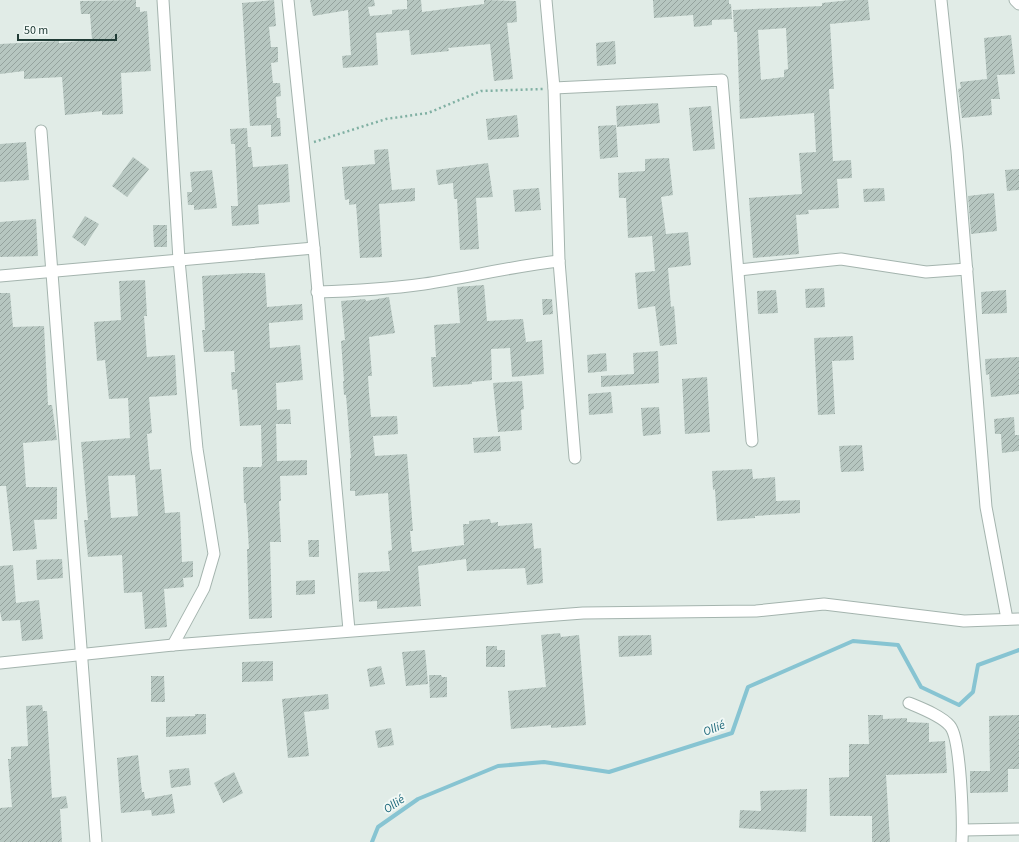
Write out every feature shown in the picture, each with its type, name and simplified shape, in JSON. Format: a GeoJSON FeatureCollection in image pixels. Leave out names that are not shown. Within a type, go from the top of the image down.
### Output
{"type":"FeatureCollection","features":[{"type":"Feature","properties":{"kind":"street"},"geometry":{"type":"LineString","coordinates":[[163,0],[179,260],[197,449],[214,554],[204,588],[173,645]]}},
{"type":"Feature","properties":{"kind":"street"},"geometry":{"type":"LineString","coordinates":[[288,0],[302,146],[314,248],[349,630]]}},
{"type":"Feature","properties":{"kind":"street"},"geometry":{"type":"LineString","coordinates":[[546,0],[554,88],[559,261],[575,458]]}},
{"type":"Feature","properties":{"kind":"street"},"geometry":{"type":"LineString","coordinates":[[941,0],[957,151],[986,507],[1007,619]]}},
{"type":"Feature","properties":{"kind":"street"},"geometry":{"type":"LineString","coordinates":[[1015,0],[1019,4]]}},
{"type":"Feature","properties":{"kind":"street"},"geometry":{"type":"LineString","coordinates":[[554,88],[722,80],[739,270],[752,441]]}},
{"type":"Feature","properties":{"kind":"street"},"geometry":{"type":"LineString","coordinates":[[41,132],[53,271],[80,656],[96,842]]}},
{"type":"Feature","properties":{"kind":"street"},"geometry":{"type":"LineString","coordinates":[[0,276],[314,248]]}},
{"type":"Feature","properties":{"kind":"street"},"geometry":{"type":"LineString","coordinates":[[739,270],[841,259],[926,272],[967,269]]}},
{"type":"Feature","properties":{"kind":"street"},"geometry":{"type":"LineString","coordinates":[[317,292],[368,290],[425,284],[532,264],[559,261]]}},
{"type":"Feature","properties":{"kind":"street"},"geometry":{"type":"LineString","coordinates":[[0,663],[80,656],[173,645],[349,630],[583,613],[756,611],[824,604],[964,621],[1019,619]]}},
{"type":"Feature","properties":{"kind":"street"},"geometry":{"type":"LineString","coordinates":[[909,703],[930,712],[950,726],[957,743],[963,830],[962,842]]}},
{"type":"Feature","properties":{"kind":"street"},"geometry":{"type":"LineString","coordinates":[[963,830],[1019,829]]}},
{"type":"Feature","properties":{"kind":"path"},"geometry":{"type":"LineString","coordinates":[[302,146],[386,119],[428,113],[481,91],[554,88]]}},
{"type":"Feature","properties":{"kind":"building"},"geometry":{"type":"Polygon","coordinates":[[[136,0],[136,7],[140,7],[140,12],[147,11],[151,71],[121,73],[123,114],[102,115],[102,111],[65,115],[62,77],[24,79],[24,71],[0,74],[0,44],[59,41],[59,43],[92,40],[90,14],[81,14],[80,1],[136,0]]]}},
{"type":"Feature","properties":{"kind":"building"},"geometry":{"type":"Polygon","coordinates":[[[274,0],[276,26],[269,27],[271,47],[278,47],[278,62],[271,63],[273,83],[280,83],[281,96],[276,97],[277,118],[280,118],[281,136],[271,137],[271,125],[250,126],[242,3],[274,0]]]}},
{"type":"Feature","properties":{"kind":"building"},"geometry":{"type":"Polygon","coordinates":[[[310,0],[374,0],[375,6],[368,7],[370,16],[392,14],[392,10],[407,9],[407,0],[421,0],[422,12],[484,4],[484,0],[516,1],[517,22],[507,23],[513,79],[494,81],[490,44],[448,48],[449,51],[411,55],[409,30],[376,33],[378,65],[343,68],[342,56],[351,55],[348,10],[313,16],[310,0]]]}},
{"type":"Feature","properties":{"kind":"building"},"geometry":{"type":"Polygon","coordinates":[[[653,0],[729,0],[729,4],[731,4],[732,19],[712,20],[712,25],[694,27],[693,15],[654,18],[653,0]]]}},
{"type":"Feature","properties":{"kind":"building"},"geometry":{"type":"Polygon","coordinates":[[[868,0],[870,20],[830,24],[834,89],[829,89],[833,161],[851,160],[852,178],[837,179],[839,208],[808,210],[809,214],[796,215],[799,254],[753,258],[749,198],[802,194],[799,153],[816,152],[814,113],[740,119],[737,32],[734,32],[733,10],[822,6],[822,3],[868,0]],[[786,28],[758,30],[761,80],[784,77],[784,70],[788,69],[786,28]]]}},
{"type":"Feature","properties":{"kind":"building"},"geometry":{"type":"Polygon","coordinates":[[[1011,35],[1015,74],[997,75],[1000,99],[991,99],[992,115],[962,118],[958,89],[961,88],[960,82],[987,79],[984,38],[1011,35]]]}},
{"type":"Feature","properties":{"kind":"building"},"geometry":{"type":"Polygon","coordinates":[[[615,41],[616,64],[597,66],[596,43],[615,41]]]}},
{"type":"Feature","properties":{"kind":"building"},"geometry":{"type":"Polygon","coordinates":[[[658,103],[660,123],[617,127],[616,106],[658,103]]]}},
{"type":"Feature","properties":{"kind":"building"},"geometry":{"type":"Polygon","coordinates":[[[711,106],[715,149],[693,151],[689,108],[711,106]]]}},
{"type":"Feature","properties":{"kind":"building"},"geometry":{"type":"Polygon","coordinates":[[[517,115],[519,137],[488,140],[486,119],[517,115]]]}},
{"type":"Feature","properties":{"kind":"building"},"geometry":{"type":"Polygon","coordinates":[[[616,125],[618,157],[600,159],[598,126],[616,125]]]}},
{"type":"Feature","properties":{"kind":"building"},"geometry":{"type":"Polygon","coordinates":[[[247,128],[248,147],[251,147],[253,167],[288,164],[290,202],[258,205],[259,224],[232,226],[231,206],[238,206],[235,144],[231,144],[230,129],[247,128]]]}},
{"type":"Feature","properties":{"kind":"building"},"geometry":{"type":"Polygon","coordinates":[[[26,142],[29,180],[0,182],[0,144],[26,142]]]}},
{"type":"Feature","properties":{"kind":"building"},"geometry":{"type":"Polygon","coordinates":[[[388,149],[392,190],[415,188],[415,201],[379,204],[382,257],[360,258],[356,204],[349,205],[349,199],[345,200],[342,167],[375,164],[374,150],[388,149]]]}},
{"type":"Feature","properties":{"kind":"building"},"geometry":{"type":"Polygon","coordinates":[[[133,157],[149,169],[127,197],[112,186],[133,157]]]}},
{"type":"Feature","properties":{"kind":"building"},"geometry":{"type":"Polygon","coordinates":[[[669,158],[673,195],[661,197],[666,234],[688,232],[691,265],[668,268],[671,307],[674,306],[677,344],[660,346],[655,306],[638,309],[635,273],[655,271],[652,236],[628,238],[626,198],[619,198],[618,173],[645,171],[645,159],[669,158]]]}},
{"type":"Feature","properties":{"kind":"building"},"geometry":{"type":"Polygon","coordinates":[[[488,163],[493,197],[476,198],[479,249],[460,250],[457,199],[454,199],[453,183],[438,185],[436,170],[488,163]]]}},
{"type":"Feature","properties":{"kind":"building"},"geometry":{"type":"Polygon","coordinates":[[[1019,169],[1019,190],[1007,191],[1005,170],[1019,169]]]}},
{"type":"Feature","properties":{"kind":"building"},"geometry":{"type":"Polygon","coordinates":[[[212,170],[217,208],[194,210],[194,205],[188,205],[187,192],[192,192],[190,172],[212,170]]]}},
{"type":"Feature","properties":{"kind":"building"},"geometry":{"type":"Polygon","coordinates":[[[539,188],[541,210],[515,212],[513,190],[539,188]]]}},
{"type":"Feature","properties":{"kind":"building"},"geometry":{"type":"Polygon","coordinates":[[[884,188],[885,201],[864,202],[863,189],[884,188]]]}},
{"type":"Feature","properties":{"kind":"building"},"geometry":{"type":"Polygon","coordinates":[[[994,193],[997,231],[971,234],[968,196],[994,193]]]}},
{"type":"Feature","properties":{"kind":"building"},"geometry":{"type":"Polygon","coordinates":[[[85,216],[99,224],[85,246],[72,237],[85,216]]]}},
{"type":"Feature","properties":{"kind":"building"},"geometry":{"type":"Polygon","coordinates":[[[36,219],[38,256],[0,257],[0,222],[36,219]]]}},
{"type":"Feature","properties":{"kind":"building"},"geometry":{"type":"Polygon","coordinates":[[[153,225],[167,225],[167,247],[154,247],[153,225]]]}},
{"type":"Feature","properties":{"kind":"building"},"geometry":{"type":"Polygon","coordinates":[[[265,273],[267,307],[302,304],[303,320],[269,323],[269,327],[270,348],[300,345],[303,380],[276,383],[277,410],[290,409],[291,424],[276,424],[277,461],[307,460],[307,475],[280,476],[281,501],[279,501],[281,542],[270,542],[272,618],[249,619],[247,549],[249,549],[246,503],[244,503],[243,467],[261,467],[262,465],[261,425],[240,426],[237,389],[232,390],[231,372],[235,372],[234,351],[204,352],[202,330],[205,330],[202,276],[265,273]]]}},
{"type":"Feature","properties":{"kind":"building"},"geometry":{"type":"Polygon","coordinates":[[[145,280],[147,316],[144,316],[147,357],[175,355],[177,395],[149,397],[152,433],[147,434],[150,470],[161,469],[165,513],[180,512],[182,562],[193,561],[193,577],[183,578],[184,587],[164,589],[167,627],[145,629],[142,592],[124,593],[122,555],[88,557],[84,520],[88,520],[81,442],[130,438],[128,398],[109,399],[105,360],[97,361],[94,322],[121,320],[119,281],[145,280]],[[135,475],[108,476],[111,518],[138,516],[135,475]]]}},
{"type":"Feature","properties":{"kind":"building"},"geometry":{"type":"Polygon","coordinates":[[[484,285],[487,321],[523,319],[526,342],[542,340],[544,374],[512,377],[510,348],[491,349],[492,380],[472,382],[472,384],[433,387],[431,357],[436,357],[434,325],[460,323],[457,287],[484,285]]]}},
{"type":"Feature","properties":{"kind":"building"},"geometry":{"type":"Polygon","coordinates":[[[824,288],[825,307],[806,308],[805,289],[824,288]]]}},
{"type":"Feature","properties":{"kind":"building"},"geometry":{"type":"Polygon","coordinates":[[[776,290],[778,313],[758,314],[757,291],[776,290]]]}},
{"type":"Feature","properties":{"kind":"building"},"geometry":{"type":"Polygon","coordinates":[[[1006,290],[1007,313],[982,314],[981,292],[1006,290]]]}},
{"type":"Feature","properties":{"kind":"building"},"geometry":{"type":"Polygon","coordinates":[[[0,293],[10,293],[13,327],[44,326],[48,405],[52,405],[57,440],[23,443],[26,487],[57,487],[57,519],[34,520],[37,549],[13,551],[6,486],[0,486],[0,293]]]}},
{"type":"Feature","properties":{"kind":"building"},"geometry":{"type":"Polygon","coordinates":[[[389,297],[395,333],[369,337],[372,376],[368,376],[371,417],[397,416],[398,434],[373,436],[375,456],[407,454],[413,531],[410,531],[412,552],[464,545],[463,524],[469,524],[469,521],[490,519],[491,523],[498,522],[498,526],[532,523],[534,549],[541,548],[543,583],[527,585],[525,568],[467,571],[466,559],[418,566],[421,606],[377,609],[377,601],[359,602],[358,573],[390,571],[388,551],[392,550],[388,493],[355,496],[355,491],[350,491],[351,458],[346,395],[344,395],[343,381],[341,341],[345,340],[341,301],[365,299],[366,301],[389,297]]]}},
{"type":"Feature","properties":{"kind":"building"},"geometry":{"type":"Polygon","coordinates":[[[542,299],[552,299],[553,314],[543,315],[542,299]]]}},
{"type":"Feature","properties":{"kind":"building"},"geometry":{"type":"Polygon","coordinates":[[[853,336],[854,360],[832,361],[835,414],[818,415],[814,338],[853,336]]]}},
{"type":"Feature","properties":{"kind":"building"},"geometry":{"type":"Polygon","coordinates":[[[658,351],[659,383],[601,387],[601,376],[634,374],[633,353],[658,351]]]}},
{"type":"Feature","properties":{"kind":"building"},"geometry":{"type":"Polygon","coordinates":[[[606,353],[607,371],[588,373],[587,355],[606,353]]]}},
{"type":"Feature","properties":{"kind":"building"},"geometry":{"type":"Polygon","coordinates":[[[1019,357],[1019,394],[991,397],[989,374],[986,375],[985,359],[1019,357]]]}},
{"type":"Feature","properties":{"kind":"building"},"geometry":{"type":"Polygon","coordinates":[[[707,377],[710,432],[685,434],[682,379],[707,377]]]}},
{"type":"Feature","properties":{"kind":"building"},"geometry":{"type":"Polygon","coordinates":[[[522,381],[524,409],[521,410],[522,430],[498,432],[493,383],[522,381]]]}},
{"type":"Feature","properties":{"kind":"building"},"geometry":{"type":"Polygon","coordinates":[[[611,392],[613,413],[589,415],[588,394],[611,392]]]}},
{"type":"Feature","properties":{"kind":"building"},"geometry":{"type":"Polygon","coordinates":[[[659,407],[661,434],[643,436],[641,408],[659,407]]]}},
{"type":"Feature","properties":{"kind":"building"},"geometry":{"type":"Polygon","coordinates":[[[1014,417],[1015,435],[1019,435],[1019,451],[1002,453],[1001,434],[995,434],[994,419],[1014,417]]]}},
{"type":"Feature","properties":{"kind":"building"},"geometry":{"type":"Polygon","coordinates":[[[500,436],[501,451],[474,453],[473,438],[500,436]]]}},
{"type":"Feature","properties":{"kind":"building"},"geometry":{"type":"Polygon","coordinates":[[[862,445],[864,471],[841,472],[839,446],[862,445]]]}},
{"type":"Feature","properties":{"kind":"building"},"geometry":{"type":"Polygon","coordinates":[[[752,469],[753,479],[775,477],[776,501],[800,500],[800,513],[755,516],[755,518],[717,521],[712,471],[752,469]]]}},
{"type":"Feature","properties":{"kind":"building"},"geometry":{"type":"Polygon","coordinates":[[[308,540],[319,540],[319,557],[309,557],[308,540]]]}},
{"type":"Feature","properties":{"kind":"building"},"geometry":{"type":"Polygon","coordinates":[[[62,559],[63,578],[37,580],[36,560],[62,559]]]}},
{"type":"Feature","properties":{"kind":"building"},"geometry":{"type":"Polygon","coordinates":[[[13,565],[16,603],[39,600],[43,639],[22,641],[20,620],[2,621],[0,611],[0,566],[13,565]]]}},
{"type":"Feature","properties":{"kind":"building"},"geometry":{"type":"Polygon","coordinates":[[[315,580],[315,594],[296,595],[296,581],[315,580]]]}},
{"type":"Feature","properties":{"kind":"building"},"geometry":{"type":"Polygon","coordinates":[[[560,633],[561,637],[579,635],[586,725],[551,728],[551,725],[511,729],[508,691],[546,687],[541,635],[560,633]]]}},
{"type":"Feature","properties":{"kind":"building"},"geometry":{"type":"Polygon","coordinates":[[[651,635],[652,655],[619,657],[618,636],[651,635]]]}},
{"type":"Feature","properties":{"kind":"building"},"geometry":{"type":"Polygon","coordinates":[[[486,646],[497,646],[497,650],[505,650],[505,667],[486,667],[486,646]]]}},
{"type":"Feature","properties":{"kind":"building"},"geometry":{"type":"Polygon","coordinates":[[[425,650],[428,684],[406,686],[402,652],[425,650]]]}},
{"type":"Feature","properties":{"kind":"building"},"geometry":{"type":"Polygon","coordinates":[[[273,661],[273,681],[242,682],[242,662],[273,661]]]}},
{"type":"Feature","properties":{"kind":"building"},"geometry":{"type":"Polygon","coordinates":[[[381,666],[385,684],[370,687],[367,669],[381,666]]]}},
{"type":"Feature","properties":{"kind":"building"},"geometry":{"type":"Polygon","coordinates":[[[429,675],[441,675],[442,677],[447,677],[447,697],[430,698],[429,675]]]}},
{"type":"Feature","properties":{"kind":"building"},"geometry":{"type":"Polygon","coordinates":[[[151,676],[164,676],[165,702],[151,702],[151,676]]]}},
{"type":"Feature","properties":{"kind":"building"},"geometry":{"type":"Polygon","coordinates":[[[328,694],[329,709],[304,712],[309,756],[288,758],[282,699],[328,694]]]}},
{"type":"Feature","properties":{"kind":"building"},"geometry":{"type":"Polygon","coordinates":[[[42,705],[43,711],[47,711],[52,798],[66,796],[68,808],[60,809],[62,842],[0,842],[0,808],[12,807],[8,759],[11,759],[11,747],[28,746],[26,706],[42,705]]]}},
{"type":"Feature","properties":{"kind":"building"},"geometry":{"type":"Polygon","coordinates":[[[195,714],[206,714],[206,734],[166,737],[166,717],[195,716],[195,714]]]}},
{"type":"Feature","properties":{"kind":"building"},"geometry":{"type":"Polygon","coordinates":[[[868,715],[883,715],[883,719],[907,718],[907,722],[929,723],[929,742],[945,741],[947,773],[886,775],[890,842],[872,842],[872,816],[830,816],[829,778],[849,777],[849,744],[869,744],[868,715]]]}},
{"type":"Feature","properties":{"kind":"building"},"geometry":{"type":"Polygon","coordinates":[[[1019,715],[1019,769],[1008,769],[1008,792],[970,793],[970,771],[990,771],[989,716],[1019,715]]]}},
{"type":"Feature","properties":{"kind":"building"},"geometry":{"type":"Polygon","coordinates":[[[391,728],[394,745],[378,748],[375,731],[391,728]]]}},
{"type":"Feature","properties":{"kind":"building"},"geometry":{"type":"Polygon","coordinates":[[[138,755],[142,792],[144,792],[145,799],[172,794],[175,813],[152,816],[151,810],[121,813],[117,758],[138,755]]]}},
{"type":"Feature","properties":{"kind":"building"},"geometry":{"type":"Polygon","coordinates":[[[189,768],[191,785],[171,788],[169,770],[189,768]]]}},
{"type":"Feature","properties":{"kind":"building"},"geometry":{"type":"Polygon","coordinates":[[[234,772],[243,793],[223,803],[214,783],[234,772]]]}},
{"type":"Feature","properties":{"kind":"building"},"geometry":{"type":"Polygon","coordinates":[[[807,789],[806,832],[739,828],[740,810],[761,811],[760,791],[807,789]]]}},
{"type":"Feature","properties":{"kind":"waterway","name":"Ollié"},"geometry":{"type":"LineString","coordinates":[[372,842],[378,827],[418,799],[498,766],[544,762],[609,772],[732,733],[748,687],[853,641],[898,645],[921,687],[959,705],[973,692],[978,665],[1019,650]]}}]}
